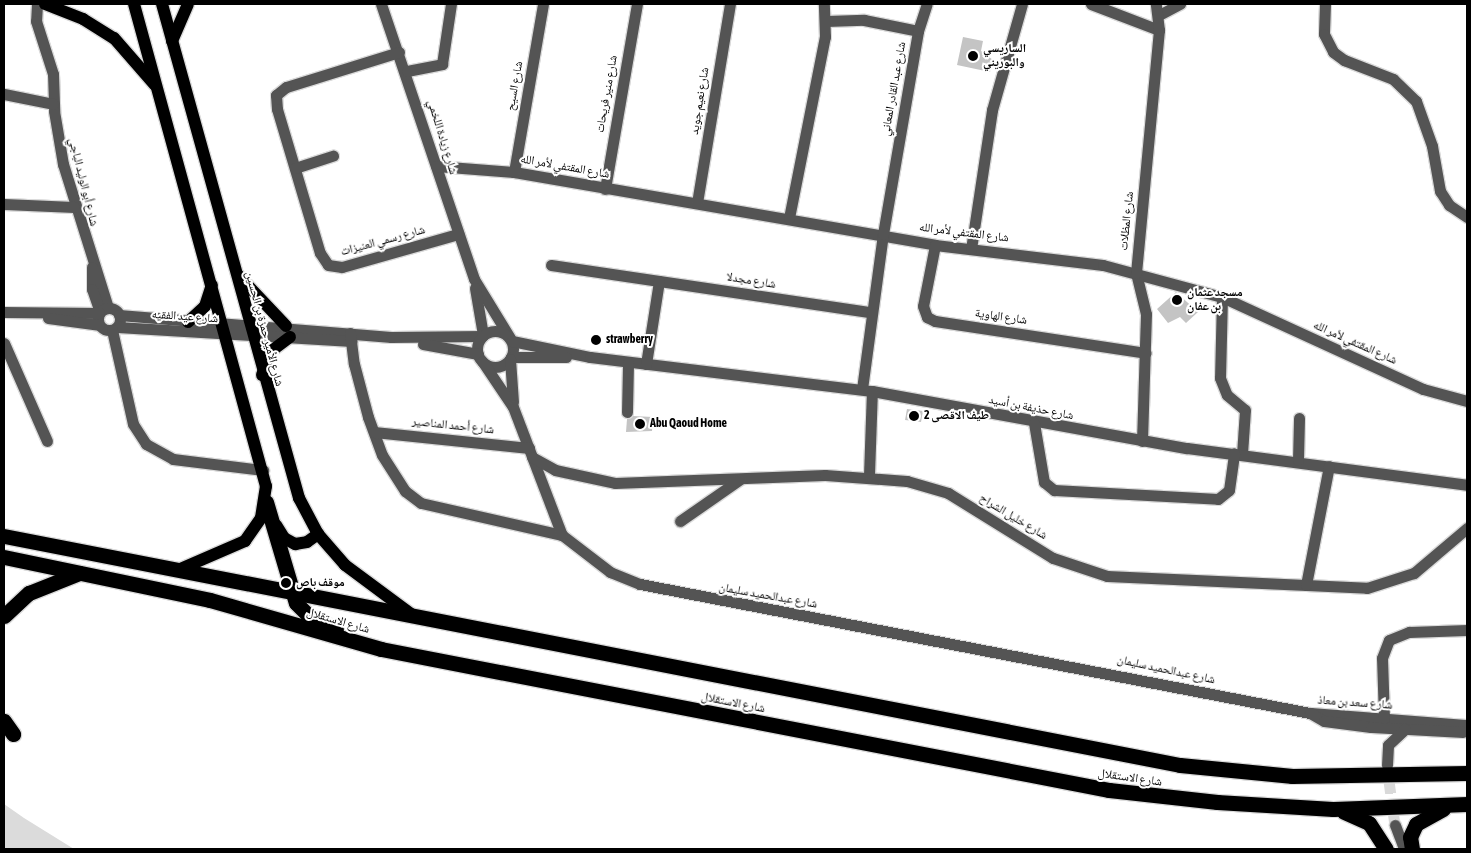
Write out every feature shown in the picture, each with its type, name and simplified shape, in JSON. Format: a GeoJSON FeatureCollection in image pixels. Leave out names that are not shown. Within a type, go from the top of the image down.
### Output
{"type":"FeatureCollection","features":[{"type":"Feature","properties":{"kind":"highway"},"geometry":{"type":"LineString","coordinates":[[266,502],[290,590],[304,613],[335,628],[345,639]]}},
{"type":"Feature","properties":{"kind":"highway","name":"شارع الاستقلال"},"geometry":{"type":"LineString","coordinates":[[4,536],[1189,766],[1310,776],[1467,773]]}},
{"type":"Feature","properties":{"kind":"highway","name":"شارع الاستقلال"},"geometry":{"type":"LineString","coordinates":[[4,557],[210,600],[345,639],[571,688],[1109,790],[1217,802],[1333,809],[1460,805]]}},
{"type":"Feature","properties":{"kind":"highway"},"geometry":{"type":"LineString","coordinates":[[4,616],[29,593],[81,573]]}},
{"type":"Feature","properties":{"kind":"highway"},"geometry":{"type":"LineString","coordinates":[[516,636],[530,625]]}},
{"type":"Feature","properties":{"kind":"highway"},"geometry":{"type":"LineString","coordinates":[[4,721],[8,731]]}},
{"type":"Feature","properties":{"kind":"highway"},"geometry":{"type":"LineString","coordinates":[[1412,849],[1410,837],[1416,824],[1460,805]]}},
{"type":"Feature","properties":{"kind":"highway"},"geometry":{"type":"LineString","coordinates":[[1333,809],[1369,823],[1386,849]]}},
{"type":"Feature","properties":{"kind":"main road"},"geometry":{"type":"LineString","coordinates":[[45,4],[87,22],[114,38],[135,59],[162,96]]}},
{"type":"Feature","properties":{"kind":"main road"},"geometry":{"type":"LineString","coordinates":[[134,4],[162,96],[263,470],[266,502],[281,535],[288,541],[303,544],[318,534]]}},
{"type":"Feature","properties":{"kind":"main road","name":"شارع الأمير حمزة بن الحسين"},"geometry":{"type":"LineString","coordinates":[[162,4],[249,329],[294,486],[318,534],[355,575],[414,616]]}},
{"type":"Feature","properties":{"kind":"main road"},"geometry":{"type":"LineString","coordinates":[[172,41],[188,4]]}},
{"type":"Feature","properties":{"kind":"main road"},"geometry":{"type":"LineString","coordinates":[[235,272],[288,332],[270,352],[262,375]]}},
{"type":"Feature","properties":{"kind":"main road"},"geometry":{"type":"LineString","coordinates":[[188,322],[205,306],[213,282]]}},
{"type":"Feature","properties":{"kind":"main road"},"geometry":{"type":"LineString","coordinates":[[178,570],[245,541],[258,526],[266,502]]}},
{"type":"Feature","properties":{"kind":"street","name":"شارع أبو الوليد الباجي"},"geometry":{"type":"LineString","coordinates":[[37,4],[36,21],[53,74],[53,104],[74,207],[92,265],[102,311]]}},
{"type":"Feature","properties":{"kind":"street","name":"شارع زيادة اللخمي"},"geometry":{"type":"LineString","coordinates":[[381,4],[406,71],[474,279],[483,336]]}},
{"type":"Feature","properties":{"kind":"street"},"geometry":{"type":"LineString","coordinates":[[406,71],[442,64],[451,4]]}},
{"type":"Feature","properties":{"kind":"street","name":"شارع السيح"},"geometry":{"type":"LineString","coordinates":[[514,172],[543,4]]}},
{"type":"Feature","properties":{"kind":"street","name":"شارع منير فريحات"},"geometry":{"type":"LineString","coordinates":[[605,189],[637,4]]}},
{"type":"Feature","properties":{"kind":"street","name":"شارع نعيم جويد"},"geometry":{"type":"LineString","coordinates":[[697,203],[730,4]]}},
{"type":"Feature","properties":{"kind":"street"},"geometry":{"type":"LineString","coordinates":[[789,218],[826,21],[824,4]]}},
{"type":"Feature","properties":{"kind":"street"},"geometry":{"type":"LineString","coordinates":[[918,31],[927,4]]}},
{"type":"Feature","properties":{"kind":"street"},"geometry":{"type":"LineString","coordinates":[[971,249],[992,110],[1022,4]]}},
{"type":"Feature","properties":{"kind":"street"},"geometry":{"type":"LineString","coordinates":[[1091,4],[1159,30]]}},
{"type":"Feature","properties":{"kind":"street"},"geometry":{"type":"LineString","coordinates":[[1157,10],[1180,4]]}},
{"type":"Feature","properties":{"kind":"street"},"geometry":{"type":"LineString","coordinates":[[1326,4],[1324,34],[1333,52],[1344,60],[1393,79],[1416,101],[1432,146],[1440,191],[1449,205],[1467,217]]}},
{"type":"Feature","properties":{"kind":"street","name":"شارع المظلات"},"geometry":{"type":"LineString","coordinates":[[1142,441],[1146,314],[1136,272],[1159,30],[1157,10]]}},
{"type":"Feature","properties":{"kind":"street","name":"شارع عبد القادر المعاني"},"geometry":{"type":"LineString","coordinates":[[826,21],[864,20],[918,31],[871,312]]}},
{"type":"Feature","properties":{"kind":"street","name":"شارع رسمي العنيزات"},"geometry":{"type":"LineString","coordinates":[[399,52],[280,90],[275,101],[320,253],[328,265],[342,267],[458,234]]}},
{"type":"Feature","properties":{"kind":"street"},"geometry":{"type":"LineString","coordinates":[[4,94],[53,104]]}},
{"type":"Feature","properties":{"kind":"street"},"geometry":{"type":"LineString","coordinates":[[295,168],[334,156]]}},
{"type":"Feature","properties":{"kind":"street","name":"شارع المقتفي لأمر الله"},"geometry":{"type":"LineString","coordinates":[[436,166],[514,172],[605,189],[883,234],[935,245],[1136,272],[1222,297],[1423,389],[1467,401]]}},
{"type":"Feature","properties":{"kind":"street"},"geometry":{"type":"LineString","coordinates":[[4,204],[74,207]]}},
{"type":"Feature","properties":{"kind":"street","name":"شارع الهاوية"},"geometry":{"type":"LineString","coordinates":[[935,245],[923,306],[927,317],[935,321],[1146,353]]}},
{"type":"Feature","properties":{"kind":"street","name":"شارع مجدلا"},"geometry":{"type":"LineString","coordinates":[[551,265],[871,312]]}},
{"type":"Feature","properties":{"kind":"street","name":"شارع زيادة اللخمي"},"geometry":{"type":"LineString","coordinates":[[474,279],[511,340]]}},
{"type":"Feature","properties":{"kind":"street"},"geometry":{"type":"LineString","coordinates":[[646,364],[660,281]]}},
{"type":"Feature","properties":{"kind":"street"},"geometry":{"type":"LineString","coordinates":[[1034,423],[1044,482],[1054,490],[1218,499],[1229,490],[1238,454],[1245,410],[1227,395],[1220,378],[1222,297]]}},
{"type":"Feature","properties":{"kind":"street"},"geometry":{"type":"LineString","coordinates":[[4,312],[39,315],[99,326],[102,311]]}},
{"type":"Feature","properties":{"kind":"street"},"geometry":{"type":"LineString","coordinates":[[39,315],[102,311],[116,324],[134,424],[146,444],[173,459],[263,470]]}},
{"type":"Feature","properties":{"kind":"street"},"geometry":{"type":"LineString","coordinates":[[869,475],[867,390],[871,312]]}},
{"type":"Feature","properties":{"kind":"street","name":"شارع عيد الفقيه"},"geometry":{"type":"LineString","coordinates":[[171,325],[188,322],[224,328]]}},
{"type":"Feature","properties":{"kind":"street","name":"شارع عيد الفقيه"},"geometry":{"type":"LineString","coordinates":[[99,326],[116,324],[171,325],[350,337]]}},
{"type":"Feature","properties":{"kind":"street"},"geometry":{"type":"LineString","coordinates":[[350,337],[428,338],[483,336],[497,331],[511,340],[513,407]]}},
{"type":"Feature","properties":{"kind":"street"},"geometry":{"type":"LineString","coordinates":[[483,336],[480,358],[513,407],[562,535]]}},
{"type":"Feature","properties":{"kind":"street"},"geometry":{"type":"LineString","coordinates":[[350,337],[424,344],[480,358],[494,367],[511,358]]}},
{"type":"Feature","properties":{"kind":"street","name":"شارع عبدالحميد سليمان"},"geometry":{"type":"LineString","coordinates":[[350,337],[374,432],[395,479],[421,503],[562,535],[610,572],[640,584],[1310,714]]}},
{"type":"Feature","properties":{"kind":"street","name":"شارع حذيفة بن أسيد"},"geometry":{"type":"LineString","coordinates":[[511,340],[628,363],[867,390],[1034,423],[1142,441],[1298,460],[1467,486]]}},
{"type":"Feature","properties":{"kind":"street"},"geometry":{"type":"LineString","coordinates":[[4,343],[47,441]]}},
{"type":"Feature","properties":{"kind":"street","name":"شارع حذيفة بن أسيد"},"geometry":{"type":"LineString","coordinates":[[511,358],[590,357]]}},
{"type":"Feature","properties":{"kind":"street"},"geometry":{"type":"LineString","coordinates":[[627,412],[628,363]]}},
{"type":"Feature","properties":{"kind":"street"},"geometry":{"type":"LineString","coordinates":[[1298,460],[1299,418]]}},
{"type":"Feature","properties":{"kind":"street","name":"شارع أحمد المناصير"},"geometry":{"type":"LineString","coordinates":[[374,432],[530,452]]}},
{"type":"Feature","properties":{"kind":"street","name":"شارع خليل الشراح"},"geometry":{"type":"LineString","coordinates":[[530,452],[555,470],[615,484],[869,475],[948,493],[1054,558],[1107,576],[1306,585],[1345,589],[1390,582],[1432,560],[1467,528]]}},
{"type":"Feature","properties":{"kind":"street"},"geometry":{"type":"LineString","coordinates":[[1306,585],[1329,466]]}},
{"type":"Feature","properties":{"kind":"street"},"geometry":{"type":"LineString","coordinates":[[680,521],[741,479]]}},
{"type":"Feature","properties":{"kind":"street"},"geometry":{"type":"LineString","coordinates":[[1384,718],[1382,658],[1389,640],[1409,632],[1467,630]]}},
{"type":"Feature","properties":{"kind":"street","name":"شارع سعد بن معاذ"},"geometry":{"type":"LineString","coordinates":[[1310,714],[1467,725]]}},
{"type":"Feature","properties":{"kind":"street","name":"شارع سعد بن معاذ"},"geometry":{"type":"LineString","coordinates":[[1310,714],[1324,720],[1371,727],[1467,732]]}},
{"type":"Feature","properties":{"kind":"street"},"geometry":{"type":"LineString","coordinates":[[1371,727],[1387,750]]}},
{"type":"Feature","properties":{"kind":"street"},"geometry":{"type":"LineString","coordinates":[[1387,765],[1387,750],[1395,735],[1405,729]]}},
{"type":"Feature","properties":{"kind":"street"},"geometry":{"type":"LineString","coordinates":[[1395,825],[1404,849]]}},
{"type":"Feature","properties":{"kind":"shaded area"},"geometry":{"type":"Polygon","coordinates":[[[4,804],[24,818],[74,849],[4,849],[4,804]]]}},
{"type":"Feature","properties":{"kind":"building","name":"الساريسي والبوريني"},"geometry":{"type":"Polygon","coordinates":[[[963,37],[983,41],[981,51],[993,60],[990,72],[957,65],[963,37]]]}},
{"type":"Feature","properties":{"kind":"building","name":"مسجد عثمان بن عفان"},"geometry":{"type":"Polygon","coordinates":[[[1176,292],[1198,312],[1186,323],[1180,317],[1168,323],[1157,309],[1176,292]]]}},
{"type":"Feature","properties":{"kind":"building","name":"طيف الاقصى 2"},"geometry":{"type":"Polygon","coordinates":[[[907,409],[923,411],[921,422],[905,420],[907,409]]]}},
{"type":"Feature","properties":{"kind":"building","name":"Abu Qaoud Home"},"geometry":{"type":"Polygon","coordinates":[[[633,416],[653,417],[652,431],[626,432],[627,419],[633,416]]]}},
{"type":"Feature","properties":{"kind":"tunnel"},"geometry":{"type":"LineString","coordinates":[[1387,766],[1395,825]]}},
{"type":"Feature","properties":{"kind":"place","name":"الساريسي والبوريني"},"geometry":{"type":"Point","coordinates":[973,56]}},
{"type":"Feature","properties":{"kind":"place","name":"مسجد عثمان بن عفان"},"geometry":{"type":"Point","coordinates":[1177,300]}},
{"type":"Feature","properties":{"kind":"place","name":"strawberry"},"geometry":{"type":"Point","coordinates":[596,340]}},
{"type":"Feature","properties":{"kind":"place","name":"طيف الاقصى 2"},"geometry":{"type":"Point","coordinates":[914,416]}},
{"type":"Feature","properties":{"kind":"place","name":"Abu Qaoud Home"},"geometry":{"type":"Point","coordinates":[640,424]}},
{"type":"Feature","properties":{"kind":"place","name":"موقف باص"},"geometry":{"type":"Point","coordinates":[286,583]}}]}
